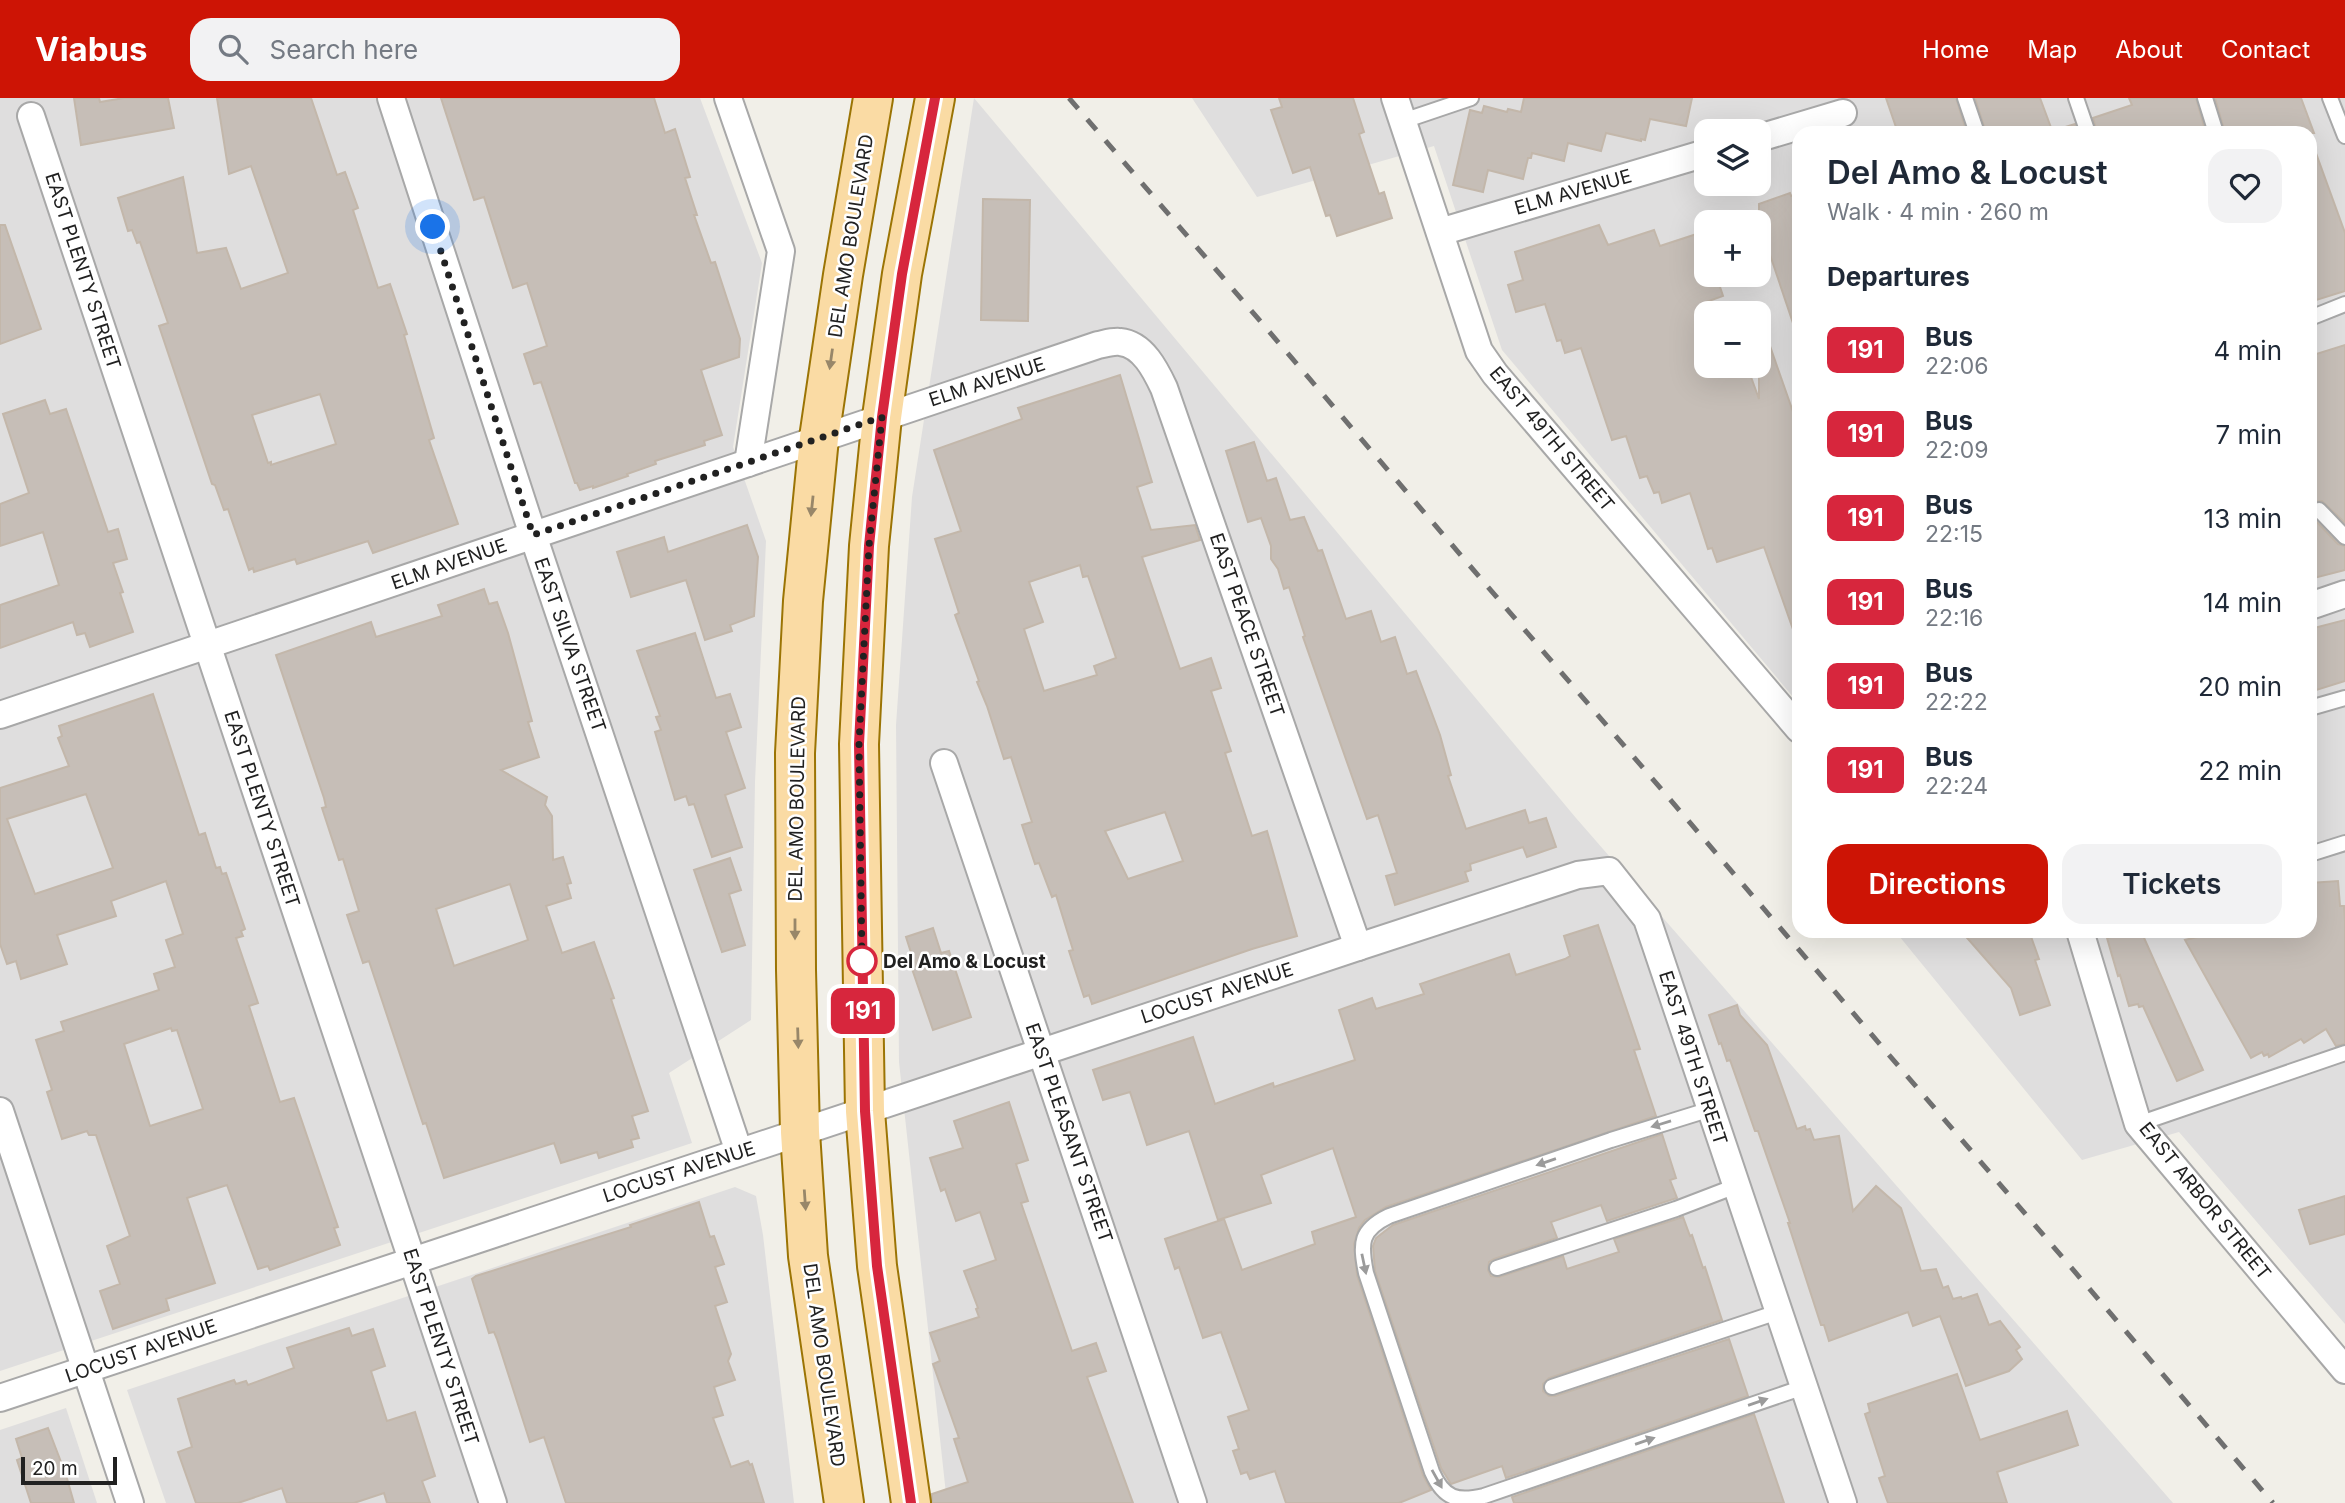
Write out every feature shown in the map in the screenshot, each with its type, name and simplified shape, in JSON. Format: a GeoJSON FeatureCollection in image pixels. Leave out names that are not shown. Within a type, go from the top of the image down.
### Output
{"type":"FeatureCollection","features":[{"type":"Feature","properties":{"kind":"main road","name":"DEL AMO BOULEVARD"},"geometry":{"type":"LineString","coordinates":[[844,1503],[808,1256],[800,1132],[795,753],[803,601],[820,438],[873,98]]}},
{"type":"Feature","properties":{"kind":"main road"},"geometry":{"type":"LineString","coordinates":[[911,1503],[877,1266],[865,1111],[859,744],[869,546],[882,417],[902,274],[935,98]]}},
{"type":"Feature","properties":{"kind":"street","name":"EAST SILVA STREET"},"geometry":{"type":"LineString","coordinates":[[391,98],[533,535],[739,1152]]}},
{"type":"Feature","properties":{"kind":"street"},"geometry":{"type":"LineString","coordinates":[[729,98],[781,251],[748,463]]}},
{"type":"Feature","properties":{"kind":"street","name":"EAST 49TH STREET"},"geometry":{"type":"LineString","coordinates":[[1399,109],[1479,351],[1495,374],[1792,721]]}},
{"type":"Feature","properties":{"kind":"street"},"geometry":{"type":"LineString","coordinates":[[1803,126],[1843,115]]}},
{"type":"Feature","properties":{"kind":"street","name":"EAST PLENTY STREET"},"geometry":{"type":"LineString","coordinates":[[31,116],[493,1503]]}},
{"type":"Feature","properties":{"kind":"street"},"geometry":{"type":"LineString","coordinates":[[1771,135],[1792,129]]}},
{"type":"Feature","properties":{"kind":"street","name":"ELM AVENUE"},"geometry":{"type":"LineString","coordinates":[[1440,232],[1694,157]]}},
{"type":"Feature","properties":{"kind":"street","name":"EAST PEACE STREET"},"geometry":{"type":"LineString","coordinates":[[1098,345],[1121,341],[1135,349],[1153,364],[1164,388],[1358,947]]}},
{"type":"Feature","properties":{"kind":"street","name":"ELM AVENUE"},"geometry":{"type":"LineString","coordinates":[[0,715],[1098,345]]}},
{"type":"Feature","properties":{"kind":"street"},"geometry":{"type":"LineString","coordinates":[[2317,604],[2345,594]]}},
{"type":"Feature","properties":{"kind":"street","name":"EAST PLEASANT STREET"},"geometry":{"type":"LineString","coordinates":[[944,764],[1193,1503]]}},
{"type":"Feature","properties":{"kind":"street","name":"EAST 49TH STREET"},"geometry":{"type":"LineString","coordinates":[[1358,947],[1578,875],[1609,872],[1647,919],[1843,1503]]}},
{"type":"Feature","properties":{"kind":"street","name":"EAST ARBOR STREET"},"geometry":{"type":"LineString","coordinates":[[2082,938],[2138,1124],[2345,1370]]}},
{"type":"Feature","properties":{"kind":"street","name":"LOCUST AVENUE"},"geometry":{"type":"LineString","coordinates":[[0,1398],[1358,947]]}},
{"type":"Feature","properties":{"kind":"street"},"geometry":{"type":"LineString","coordinates":[[0,1111],[130,1503]]}},
{"type":"Feature","properties":{"kind":"lane"},"geometry":{"type":"LineString","coordinates":[[1399,109],[1471,98]]}},
{"type":"Feature","properties":{"kind":"lane"},"geometry":{"type":"LineString","coordinates":[[1965,98],[1975,126]]}},
{"type":"Feature","properties":{"kind":"lane"},"geometry":{"type":"LineString","coordinates":[[2076,98],[2086,126]]}},
{"type":"Feature","properties":{"kind":"lane"},"geometry":{"type":"LineString","coordinates":[[2204,98],[2214,126]]}},
{"type":"Feature","properties":{"kind":"lane"},"geometry":{"type":"LineString","coordinates":[[2330,98],[2345,136]]}},
{"type":"Feature","properties":{"kind":"lane"},"geometry":{"type":"LineString","coordinates":[[2317,315],[2345,304]]}},
{"type":"Feature","properties":{"kind":"lane"},"geometry":{"type":"LineString","coordinates":[[2317,510],[2345,537]]}},
{"type":"Feature","properties":{"kind":"lane"},"geometry":{"type":"LineString","coordinates":[[2317,706],[2345,698]]}},
{"type":"Feature","properties":{"kind":"lane"},"geometry":{"type":"LineString","coordinates":[[2317,852],[2345,843]]}},
{"type":"Feature","properties":{"kind":"lane"},"geometry":{"type":"LineString","coordinates":[[2138,1124],[2345,1053]]}},
{"type":"Feature","properties":{"kind":"lane"},"geometry":{"type":"LineString","coordinates":[[1711,1109],[1598,1144],[1374,1223],[1362,1244],[1366,1273],[1437,1482],[1446,1493],[1457,1500],[1470,1499],[1804,1387]]}},
{"type":"Feature","properties":{"kind":"lane"},"geometry":{"type":"LineString","coordinates":[[1497,1268],[1736,1186]]}},
{"type":"Feature","properties":{"kind":"lane"},"geometry":{"type":"LineString","coordinates":[[1552,1387],[1778,1312]]}},
{"type":"Feature","properties":{"kind":"shaded area"},"geometry":{"type":"Polygon","coordinates":[[[0,98],[700,98],[762,263],[733,447],[766,541],[755,782],[751,1020],[669,1073],[692,1143],[0,1371],[0,98]]]}},
{"type":"Feature","properties":{"kind":"shaded area"},"geometry":{"type":"Polygon","coordinates":[[[974,98],[1576,818],[2173,1503],[947,1503],[899,1062],[896,725],[912,497],[974,98]]]}},
{"type":"Feature","properties":{"kind":"shaded area"},"geometry":{"type":"Polygon","coordinates":[[[1192,98],[2345,98],[2345,1324],[2179,1132],[2082,1160],[1901,938],[2317,938],[2317,126],[1792,126],[1792,696],[1502,350],[1434,146],[1257,197],[1192,98]]]}},
{"type":"Feature","properties":{"kind":"shaded area"},"geometry":{"type":"Polygon","coordinates":[[[735,1187],[756,1196],[763,1235],[794,1503],[166,1503],[127,1390],[735,1187]]]}},
{"type":"Feature","properties":{"kind":"shaded area"},"geometry":{"type":"Polygon","coordinates":[[[66,1408],[97,1503],[0,1503],[0,1430],[66,1408]]]}},
{"type":"Feature","properties":{"kind":"building"},"geometry":{"type":"Polygon","coordinates":[[[74,98],[99,98],[100,102],[124,98],[168,98],[174,128],[81,145],[74,98]]]}},
{"type":"Feature","properties":{"kind":"building"},"geometry":{"type":"Polygon","coordinates":[[[217,98],[311,98],[337,175],[345,172],[358,208],[353,210],[378,288],[390,284],[407,334],[404,335],[434,438],[429,440],[458,524],[373,553],[368,541],[297,564],[295,559],[254,572],[253,568],[249,570],[228,509],[224,510],[215,485],[212,484],[159,326],[168,323],[140,242],[137,243],[132,230],[128,231],[118,198],[183,177],[197,253],[226,248],[241,289],[288,273],[251,166],[229,174],[217,98]],[[320,394],[252,415],[271,465],[336,444],[320,394]]]}},
{"type":"Feature","properties":{"kind":"building"},"geometry":{"type":"Polygon","coordinates":[[[441,98],[654,98],[665,133],[675,129],[690,177],[685,178],[697,215],[694,215],[711,263],[715,262],[740,339],[739,357],[701,370],[722,435],[704,441],[705,445],[655,461],[656,464],[627,474],[628,476],[580,490],[575,483],[541,382],[534,384],[524,354],[547,346],[527,283],[513,288],[484,197],[474,200],[441,98]]]}},
{"type":"Feature","properties":{"kind":"building"},"geometry":{"type":"Polygon","coordinates":[[[1279,98],[1353,98],[1364,132],[1359,134],[1379,194],[1384,192],[1392,218],[1337,236],[1330,215],[1326,216],[1310,167],[1293,173],[1271,110],[1282,107],[1279,98]]]}},
{"type":"Feature","properties":{"kind":"building"},"geometry":{"type":"Polygon","coordinates":[[[1524,98],[1692,98],[1686,126],[1650,119],[1645,140],[1606,133],[1601,151],[1568,143],[1564,161],[1532,153],[1531,158],[1528,158],[1523,179],[1488,170],[1483,192],[1453,185],[1470,110],[1482,113],[1484,106],[1507,112],[1508,109],[1521,112],[1524,98]]]}},
{"type":"Feature","properties":{"kind":"building"},"geometry":{"type":"Polygon","coordinates":[[[1886,98],[1956,98],[1965,126],[1896,126],[1886,98]]]}},
{"type":"Feature","properties":{"kind":"building"},"geometry":{"type":"Polygon","coordinates":[[[1975,98],[2040,98],[2050,126],[1984,126],[1975,98]]]}},
{"type":"Feature","properties":{"kind":"building"},"geometry":{"type":"Polygon","coordinates":[[[2129,98],[2196,98],[2204,126],[2095,126],[2093,118],[2132,105],[2129,98]]]}},
{"type":"Feature","properties":{"kind":"building"},"geometry":{"type":"Polygon","coordinates":[[[2215,98],[2301,98],[2311,126],[2223,126],[2215,98]]]}},
{"type":"Feature","properties":{"kind":"building"},"geometry":{"type":"Polygon","coordinates":[[[2317,156],[2345,233],[2345,291],[2317,300],[2317,156]]]}},
{"type":"Feature","properties":{"kind":"building"},"geometry":{"type":"Polygon","coordinates":[[[1790,193],[1792,196],[1792,320],[1771,258],[1771,210],[1759,210],[1759,204],[1790,193]]]}},
{"type":"Feature","properties":{"kind":"building"},"geometry":{"type":"Polygon","coordinates":[[[983,199],[1030,200],[1028,321],[981,320],[983,199]]]}},
{"type":"Feature","properties":{"kind":"building"},"geometry":{"type":"Polygon","coordinates":[[[0,225],[5,225],[41,329],[0,344],[0,225]]]}},
{"type":"Feature","properties":{"kind":"building"},"geometry":{"type":"Polygon","coordinates":[[[1599,225],[1608,245],[1654,230],[1660,246],[1694,235],[1694,287],[1720,287],[1723,296],[1709,301],[1694,301],[1694,378],[1751,378],[1759,399],[1759,378],[1771,378],[1771,349],[1792,409],[1792,626],[1764,547],[1717,562],[1712,548],[1708,549],[1690,493],[1662,503],[1659,492],[1654,493],[1647,476],[1640,478],[1626,436],[1612,440],[1581,348],[1565,353],[1561,340],[1557,341],[1545,304],[1516,312],[1508,285],[1523,280],[1515,252],[1599,225]]]}},
{"type":"Feature","properties":{"kind":"building"},"geometry":{"type":"Polygon","coordinates":[[[2345,345],[2345,523],[2322,501],[2317,501],[2317,354],[2345,345]]]}},
{"type":"Feature","properties":{"kind":"building"},"geometry":{"type":"Polygon","coordinates":[[[1120,375],[1152,482],[1137,487],[1151,530],[1195,525],[1200,540],[1142,557],[1180,669],[1211,658],[1221,688],[1211,691],[1231,751],[1225,753],[1252,836],[1267,831],[1297,936],[1092,1004],[1089,995],[1084,997],[1069,951],[1073,950],[1056,895],[1052,897],[1039,863],[1035,864],[1022,825],[1032,822],[1011,757],[1004,759],[977,682],[979,681],[955,615],[959,613],[935,539],[961,531],[934,450],[1022,419],[1018,408],[1120,375]],[[1080,565],[1029,582],[1043,622],[1024,629],[1044,691],[1097,675],[1094,666],[1116,658],[1088,576],[1083,577],[1080,565]],[[1165,812],[1105,831],[1128,879],[1183,861],[1165,812]]]}},
{"type":"Feature","properties":{"kind":"building"},"geometry":{"type":"Polygon","coordinates":[[[45,400],[50,414],[66,409],[108,532],[118,529],[127,559],[113,563],[133,632],[90,647],[85,633],[77,635],[73,622],[0,648],[0,605],[59,585],[43,532],[0,546],[0,504],[29,493],[3,414],[45,400]]]}},
{"type":"Feature","properties":{"kind":"building"},"geometry":{"type":"Polygon","coordinates":[[[1254,442],[1267,481],[1276,478],[1290,520],[1304,517],[1318,551],[1322,550],[1346,619],[1371,611],[1381,642],[1395,637],[1407,674],[1416,671],[1440,735],[1451,775],[1448,776],[1466,829],[1525,810],[1529,823],[1546,818],[1556,847],[1527,857],[1523,847],[1470,864],[1471,870],[1465,872],[1468,881],[1395,905],[1386,876],[1397,873],[1378,815],[1367,819],[1303,637],[1305,636],[1289,587],[1284,589],[1278,569],[1271,559],[1271,546],[1261,518],[1248,522],[1226,451],[1254,442]]]}},
{"type":"Feature","properties":{"kind":"building"},"geometry":{"type":"Polygon","coordinates":[[[2317,522],[2338,544],[2345,546],[2345,570],[2317,577],[2317,522]]]}},
{"type":"Feature","properties":{"kind":"building"},"geometry":{"type":"Polygon","coordinates":[[[747,525],[758,557],[754,616],[730,625],[732,631],[705,640],[686,580],[631,597],[617,552],[664,537],[668,552],[747,525]]]}},
{"type":"Feature","properties":{"kind":"building"},"geometry":{"type":"Polygon","coordinates":[[[484,589],[489,604],[497,602],[532,721],[528,722],[539,757],[501,770],[547,797],[545,805],[552,816],[553,860],[563,857],[571,883],[567,884],[571,898],[546,906],[562,953],[594,942],[648,1111],[632,1116],[639,1138],[631,1140],[633,1147],[599,1158],[597,1152],[561,1163],[554,1143],[444,1178],[426,1123],[423,1124],[369,961],[363,963],[347,915],[359,911],[343,859],[339,860],[322,808],[326,807],[324,798],[276,655],[371,622],[376,637],[442,616],[438,605],[484,589]],[[510,884],[436,909],[454,966],[528,940],[510,884]]]}},
{"type":"Feature","properties":{"kind":"building"},"geometry":{"type":"Polygon","coordinates":[[[2345,620],[2345,681],[2317,690],[2317,627],[2345,620]]]}},
{"type":"Feature","properties":{"kind":"building"},"geometry":{"type":"Polygon","coordinates":[[[695,633],[716,698],[730,694],[741,727],[726,732],[745,788],[725,795],[742,847],[712,857],[694,804],[689,805],[686,796],[675,800],[655,732],[661,730],[656,717],[660,716],[637,651],[695,633]]]}},
{"type":"Feature","properties":{"kind":"building"},"geometry":{"type":"Polygon","coordinates":[[[153,694],[199,835],[205,833],[216,868],[220,867],[222,874],[226,873],[245,929],[241,931],[243,936],[236,938],[258,1003],[249,1006],[280,1102],[294,1098],[338,1227],[334,1228],[340,1245],[270,1270],[268,1266],[258,1269],[227,1185],[187,1198],[215,1283],[166,1299],[169,1310],[113,1329],[100,1291],[120,1284],[107,1246],[130,1236],[96,1135],[89,1135],[87,1131],[62,1139],[47,1092],[52,1090],[36,1040],[64,1031],[61,1022],[159,990],[154,974],[175,967],[166,940],[183,934],[166,881],[111,901],[116,916],[57,935],[67,964],[21,979],[16,961],[7,964],[0,944],[0,788],[69,766],[58,738],[62,736],[59,726],[153,694]],[[86,794],[7,819],[35,894],[113,868],[86,794]],[[171,1028],[124,1044],[150,1126],[203,1109],[177,1030],[172,1031],[171,1028]]]}},
{"type":"Feature","properties":{"kind":"building"},"geometry":{"type":"Polygon","coordinates":[[[730,858],[741,890],[729,894],[745,945],[722,952],[694,870],[730,858]]]}},
{"type":"Feature","properties":{"kind":"building"},"geometry":{"type":"Polygon","coordinates":[[[2338,881],[2340,906],[2344,906],[2345,1044],[2336,1046],[2326,1029],[2304,1043],[2301,1039],[2269,1057],[2262,1052],[2251,1058],[2185,940],[2317,938],[2317,882],[2338,881]]]}},
{"type":"Feature","properties":{"kind":"building"},"geometry":{"type":"Polygon","coordinates":[[[1598,925],[1640,1049],[1634,1050],[1656,1116],[1386,1207],[1365,1220],[1359,1228],[1354,1244],[1357,1275],[1423,1475],[1431,1490],[1399,1503],[1286,1503],[1275,1471],[1250,1479],[1247,1472],[1241,1474],[1233,1451],[1239,1449],[1228,1417],[1249,1410],[1221,1332],[1203,1338],[1179,1267],[1175,1269],[1165,1239],[1224,1219],[1242,1270],[1315,1244],[1312,1232],[1356,1217],[1333,1148],[1261,1175],[1271,1203],[1218,1220],[1189,1131],[1147,1145],[1130,1092],[1103,1100],[1093,1070],[1193,1037],[1215,1104],[1273,1083],[1274,1087],[1355,1060],[1339,1010],[1372,998],[1376,1009],[1424,994],[1420,984],[1509,954],[1516,975],[1565,959],[1570,956],[1564,936],[1598,925]]]}},
{"type":"Feature","properties":{"kind":"building"},"geometry":{"type":"Polygon","coordinates":[[[933,928],[941,953],[949,951],[971,1017],[933,1030],[910,963],[914,962],[906,937],[933,928]]]}},
{"type":"Feature","properties":{"kind":"building"},"geometry":{"type":"Polygon","coordinates":[[[1967,938],[2032,938],[2039,959],[2035,960],[2050,1005],[2020,1015],[2011,988],[1967,938]]]}},
{"type":"Feature","properties":{"kind":"building"},"geometry":{"type":"Polygon","coordinates":[[[2107,938],[2144,938],[2203,1070],[2177,1081],[2143,1006],[2129,1006],[2120,975],[2118,976],[2107,938]]]}},
{"type":"Feature","properties":{"kind":"building"},"geometry":{"type":"Polygon","coordinates":[[[1737,1005],[1740,1015],[1767,1045],[1797,1129],[1805,1126],[1806,1130],[1810,1129],[1814,1140],[1839,1136],[1853,1211],[1876,1186],[1901,1208],[1921,1271],[1936,1269],[1943,1288],[1948,1286],[1953,1299],[1977,1294],[1989,1325],[2000,1321],[2020,1347],[2016,1350],[2022,1359],[2009,1371],[1966,1386],[1940,1316],[1913,1326],[1908,1312],[1829,1341],[1824,1325],[1821,1325],[1758,1131],[1755,1131],[1730,1060],[1727,1061],[1721,1043],[1719,1044],[1709,1015],[1737,1005]]]}},
{"type":"Feature","properties":{"kind":"building"},"geometry":{"type":"Polygon","coordinates":[[[1009,1102],[1028,1160],[1016,1164],[1028,1201],[1021,1203],[1072,1351],[1096,1343],[1106,1371],[1087,1377],[1133,1503],[932,1503],[932,1494],[968,1482],[954,1439],[959,1438],[933,1364],[940,1361],[930,1333],[979,1317],[964,1271],[996,1260],[980,1212],[956,1221],[945,1189],[941,1191],[930,1158],[963,1148],[954,1121],[1009,1102]]]}},
{"type":"Feature","properties":{"kind":"building"},"geometry":{"type":"Polygon","coordinates":[[[1662,1134],[1676,1178],[1670,1180],[1677,1198],[1607,1221],[1601,1205],[1551,1222],[1557,1238],[1494,1259],[1489,1262],[1488,1270],[1491,1276],[1499,1277],[1563,1256],[1567,1269],[1619,1252],[1614,1239],[1683,1217],[1703,1268],[1705,1267],[1722,1320],[1549,1378],[1543,1384],[1543,1391],[1549,1396],[1555,1396],[1729,1339],[1748,1396],[1506,1478],[1502,1466],[1451,1484],[1441,1468],[1375,1271],[1373,1246],[1376,1238],[1393,1225],[1662,1134]]]}},
{"type":"Feature","properties":{"kind":"building"},"geometry":{"type":"Polygon","coordinates":[[[2345,1196],[2345,1234],[2310,1244],[2299,1210],[2345,1196]]]}},
{"type":"Feature","properties":{"kind":"building"},"geometry":{"type":"Polygon","coordinates":[[[699,1202],[710,1237],[714,1236],[724,1264],[715,1267],[727,1302],[715,1306],[731,1354],[728,1361],[735,1380],[714,1387],[723,1415],[713,1418],[731,1467],[748,1461],[752,1464],[764,1503],[566,1503],[544,1437],[530,1442],[497,1339],[494,1332],[489,1333],[472,1279],[699,1202]]]}},
{"type":"Feature","properties":{"kind":"building"},"geometry":{"type":"Polygon","coordinates":[[[349,1328],[352,1336],[373,1329],[385,1366],[371,1371],[387,1421],[415,1412],[435,1476],[422,1481],[430,1503],[387,1503],[384,1493],[354,1503],[287,1503],[282,1488],[238,1503],[196,1503],[178,1452],[192,1447],[178,1399],[234,1380],[236,1384],[246,1381],[248,1385],[294,1368],[287,1348],[349,1328]]]}},
{"type":"Feature","properties":{"kind":"building"},"geometry":{"type":"Polygon","coordinates":[[[1957,1374],[1980,1440],[2067,1411],[2078,1445],[1997,1472],[2007,1503],[1888,1503],[1879,1478],[1885,1476],[1865,1414],[1870,1412],[1868,1404],[1957,1374]]]}},
{"type":"Feature","properties":{"kind":"building"},"geometry":{"type":"Polygon","coordinates":[[[1754,1414],[1784,1503],[1514,1503],[1512,1497],[1754,1414]]]}},
{"type":"Feature","properties":{"kind":"building"},"geometry":{"type":"Polygon","coordinates":[[[48,1428],[74,1503],[31,1503],[17,1460],[22,1458],[16,1439],[48,1428]]]}},
{"type":"Feature","properties":{"kind":"railway"},"geometry":{"type":"LineString","coordinates":[[1069,98],[2273,1503]]}},
{"type":"Feature","properties":{"kind":"bus line","name":"191"},"geometry":{"type":"LineString","coordinates":[[911,1503],[877,1266],[865,1111],[859,744],[869,546],[882,417],[902,274],[935,98]]}},
{"type":"Feature","properties":{"kind":"place","name":"Del Amo & Locust"},"geometry":{"type":"Point","coordinates":[862,961]}},
{"type":"Feature","properties":{"kind":"route"},"geometry":{"type":"LineString","coordinates":[[433,227],[533,535],[882,417],[869,546],[859,744],[862,961]]}}]}
